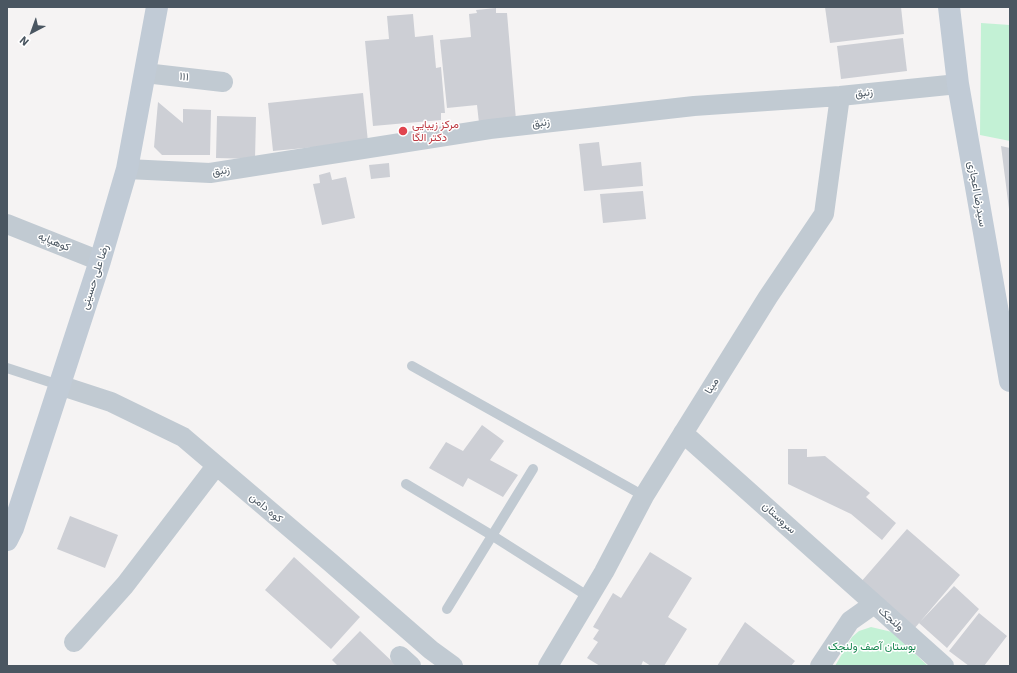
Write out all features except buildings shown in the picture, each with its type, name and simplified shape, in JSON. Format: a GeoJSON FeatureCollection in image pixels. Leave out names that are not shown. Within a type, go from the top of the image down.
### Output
{"type":"FeatureCollection","features":[{"type":"Feature","properties":{"kind":"street","name":"رضا علی حسینی"},"geometry":{"type":"LineString","coordinates":[[7,540],[13,528],[100,261],[127,168],[157,7]]}},
{"type":"Feature","properties":{"kind":"street","name":"سیدرضا اعجازی"},"geometry":{"type":"LineString","coordinates":[[949,7],[958,84],[1010,381]]}},
{"type":"Feature","properties":{"kind":"street","name":"۱۱۱"},"geometry":{"type":"LineString","coordinates":[[145,73],[224,82]]}},
{"type":"Feature","properties":{"kind":"street","name":"زنبق"},"geometry":{"type":"LineString","coordinates":[[127,168],[210,173],[490,129],[694,106],[840,96],[958,84]]}},
{"type":"Feature","properties":{"kind":"street","name":"مینا"},"geometry":{"type":"LineString","coordinates":[[548,666],[604,572],[644,496],[768,297],[824,214],[840,96]]}},
{"type":"Feature","properties":{"kind":"street","name":"کوهپایه"},"geometry":{"type":"LineString","coordinates":[[7,224],[100,261]]}},
{"type":"Feature","properties":{"kind":"street","name":"کوه دامن"},"geometry":{"type":"LineString","coordinates":[[59,385],[111,402],[183,437],[431,650],[453,666]]}},
{"type":"Feature","properties":{"kind":"street","name":"سروستان"},"geometry":{"type":"LineString","coordinates":[[683,433],[874,604]]}},
{"type":"Feature","properties":{"kind":"street"},"geometry":{"type":"LineString","coordinates":[[74,642],[125,585],[216,466]]}},
{"type":"Feature","properties":{"kind":"street"},"geometry":{"type":"LineString","coordinates":[[820,666],[850,621],[874,604]]}},
{"type":"Feature","properties":{"kind":"street","name":"ولنجک"},"geometry":{"type":"LineString","coordinates":[[874,604],[944,666]]}},
{"type":"Feature","properties":{"kind":"lane"},"geometry":{"type":"LineString","coordinates":[[412,366],[644,496]]}},
{"type":"Feature","properties":{"kind":"lane"},"geometry":{"type":"LineString","coordinates":[[7,368],[59,385]]}},
{"type":"Feature","properties":{"kind":"lane"},"geometry":{"type":"LineString","coordinates":[[448,609],[533,469]]}},
{"type":"Feature","properties":{"kind":"lane"},"geometry":{"type":"LineString","coordinates":[[406,484],[493,536],[589,597]]}},
{"type":"Feature","properties":{"kind":"green space"},"geometry":{"type":"Polygon","coordinates":[[[981,23],[1010,25],[1010,141],[980,135],[981,23]]]}},
{"type":"Feature","properties":{"kind":"green space","name":"بوستان آصف ولنجک"},"geometry":{"type":"Polygon","coordinates":[[[871,627],[892,632],[928,666],[835,666],[852,637],[859,631],[871,627]]]}},
{"type":"Feature","properties":{"kind":"place","name":"مرکز زیبایی دکتر الگا"},"geometry":{"type":"Point","coordinates":[403,131]}}]}
